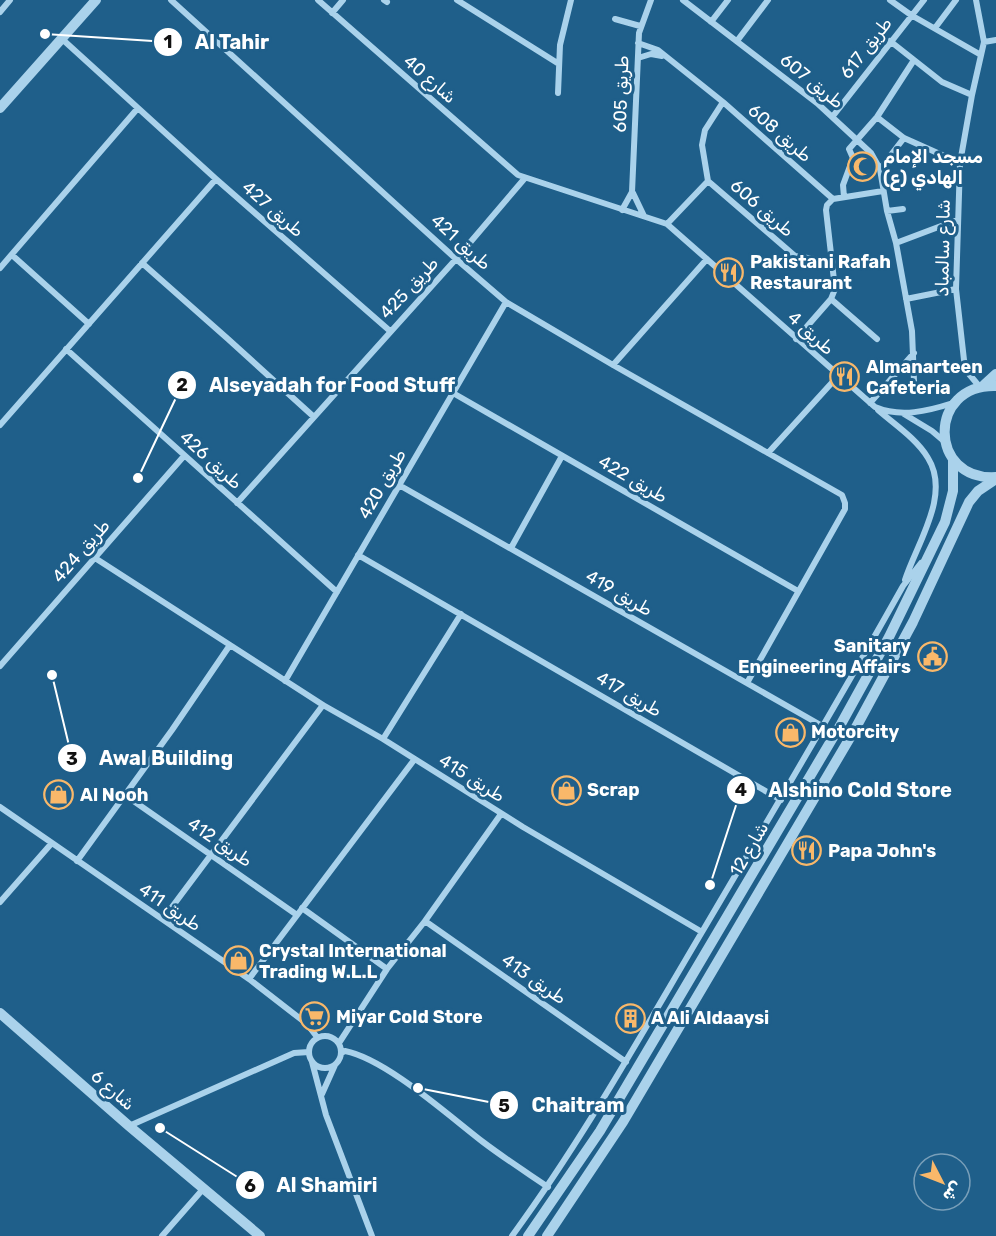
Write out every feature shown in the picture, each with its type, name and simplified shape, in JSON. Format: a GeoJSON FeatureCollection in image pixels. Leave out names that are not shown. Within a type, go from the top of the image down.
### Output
{"type":"FeatureCollection","features":[{"type":"Feature","properties":{"kind":"street"},"geometry":{"type":"LineString","coordinates":[[0,11],[10,0]]}},
{"type":"Feature","properties":{"kind":"street"},"geometry":{"type":"LineString","coordinates":[[0,108],[96,0]]}},
{"type":"Feature","properties":{"kind":"street","name":"طريق 421"},"geometry":{"type":"LineString","coordinates":[[171,0],[506,302],[842,495],[845,509],[798,591]]}},
{"type":"Feature","properties":{"kind":"street","name":"شارع 40"},"geometry":{"type":"LineString","coordinates":[[318,0],[511,170],[525,178]]}},
{"type":"Feature","properties":{"kind":"street"},"geometry":{"type":"LineString","coordinates":[[332,13],[343,0]]}},
{"type":"Feature","properties":{"kind":"street"},"geometry":{"type":"LineString","coordinates":[[457,0],[559,64]]}},
{"type":"Feature","properties":{"kind":"street"},"geometry":{"type":"LineString","coordinates":[[558,93],[563,26],[571,0]]}},
{"type":"Feature","properties":{"kind":"street","name":"طريق 605"},"geometry":{"type":"LineString","coordinates":[[622,210],[632,192],[638,43],[640,26],[651,0]]}},
{"type":"Feature","properties":{"kind":"street"},"geometry":{"type":"LineString","coordinates":[[711,22],[728,0]]}},
{"type":"Feature","properties":{"kind":"street"},"geometry":{"type":"LineString","coordinates":[[737,41],[768,0]]}},
{"type":"Feature","properties":{"kind":"street"},"geometry":{"type":"LineString","coordinates":[[890,0],[911,15],[981,55]]}},
{"type":"Feature","properties":{"kind":"street","name":"طريق 617"},"geometry":{"type":"LineString","coordinates":[[833,116],[924,0]]}},
{"type":"Feature","properties":{"kind":"street"},"geometry":{"type":"LineString","coordinates":[[935,28],[956,0]]}},
{"type":"Feature","properties":{"kind":"street","name":"شارع سالمباد"},"geometry":{"type":"LineString","coordinates":[[976,0],[984,42],[960,163],[956,289],[964,360],[969,374],[982,385]]}},
{"type":"Feature","properties":{"kind":"street","name":"طريق 607"},"geometry":{"type":"LineString","coordinates":[[688,2],[833,116],[871,153],[880,169],[887,211],[896,243],[914,353],[914,381]]}},
{"type":"Feature","properties":{"kind":"street"},"geometry":{"type":"LineString","coordinates":[[615,19],[640,26]]}},
{"type":"Feature","properties":{"kind":"street","name":"طريق 427"},"geometry":{"type":"LineString","coordinates":[[61,38],[216,179],[390,331]]}},
{"type":"Feature","properties":{"kind":"street"},"geometry":{"type":"LineString","coordinates":[[984,42],[996,40]]}},
{"type":"Feature","properties":{"kind":"street"},"geometry":{"type":"LineString","coordinates":[[890,41],[942,82],[972,95]]}},
{"type":"Feature","properties":{"kind":"street","name":"طريق 608"},"geometry":{"type":"LineString","coordinates":[[638,43],[656,48],[723,102],[833,199]]}},
{"type":"Feature","properties":{"kind":"street"},"geometry":{"type":"LineString","coordinates":[[638,58],[657,54],[668,59]]}},
{"type":"Feature","properties":{"kind":"street"},"geometry":{"type":"LineString","coordinates":[[844,197],[843,185],[853,158],[848,150],[877,117],[914,60]]}},
{"type":"Feature","properties":{"kind":"street","name":"طريق 606"},"geometry":{"type":"LineString","coordinates":[[723,102],[705,130],[702,145],[708,181],[795,256],[833,262]]}},
{"type":"Feature","properties":{"kind":"street"},"geometry":{"type":"LineString","coordinates":[[0,268],[138,108]]}},
{"type":"Feature","properties":{"kind":"street"},"geometry":{"type":"LineString","coordinates":[[877,117],[904,138],[960,163]]}},
{"type":"Feature","properties":{"kind":"street"},"geometry":{"type":"LineString","coordinates":[[880,169],[904,138]]}},
{"type":"Feature","properties":{"kind":"street","name":"طريق 425"},"geometry":{"type":"LineString","coordinates":[[237,503],[456,259],[525,178]]}},
{"type":"Feature","properties":{"kind":"street","name":"طريق 4"},"geometry":{"type":"LineString","coordinates":[[525,178],[667,224],[873,405],[890,412],[904,413]]}},
{"type":"Feature","properties":{"kind":"street"},"geometry":{"type":"LineString","coordinates":[[0,425],[216,179]]}},
{"type":"Feature","properties":{"kind":"street","name":"طريق 606"},"geometry":{"type":"LineString","coordinates":[[667,224],[708,181]]}},
{"type":"Feature","properties":{"kind":"street"},"geometry":{"type":"LineString","coordinates":[[796,339],[831,299],[835,289],[827,205],[833,199],[883,191]]}},
{"type":"Feature","properties":{"kind":"street","name":"طريق 605"},"geometry":{"type":"LineString","coordinates":[[632,192],[644,216]]}},
{"type":"Feature","properties":{"kind":"street"},"geometry":{"type":"LineString","coordinates":[[887,211],[903,209]]}},
{"type":"Feature","properties":{"kind":"street"},"geometry":{"type":"LineString","coordinates":[[896,243],[957,220]]}},
{"type":"Feature","properties":{"kind":"street"},"geometry":{"type":"LineString","coordinates":[[12,255],[89,324]]}},
{"type":"Feature","properties":{"kind":"street"},"geometry":{"type":"LineString","coordinates":[[614,365],[707,259]]}},
{"type":"Feature","properties":{"kind":"street"},"geometry":{"type":"LineString","coordinates":[[142,263],[314,417]]}},
{"type":"Feature","properties":{"kind":"street"},"geometry":{"type":"LineString","coordinates":[[906,299],[956,289]]}},
{"type":"Feature","properties":{"kind":"street"},"geometry":{"type":"LineString","coordinates":[[831,299],[877,339]]}},
{"type":"Feature","properties":{"kind":"street","name":"طريق 420"},"geometry":{"type":"LineString","coordinates":[[285,681],[506,302]]}},
{"type":"Feature","properties":{"kind":"street","name":"طريق 426"},"geometry":{"type":"LineString","coordinates":[[66,349],[337,592]]}},
{"type":"Feature","properties":{"kind":"street"},"geometry":{"type":"LineString","coordinates":[[512,1236],[548,1187],[626,1062],[824,727],[903,586],[936,502],[937,486],[928,457],[918,445],[873,405],[914,353]]}},
{"type":"Feature","properties":{"kind":"street"},"geometry":{"type":"LineString","coordinates":[[996,374],[982,385],[967,391],[954,403],[947,415],[944,429],[945,442],[953,459],[962,468],[973,475],[996,478]]}},
{"type":"Feature","properties":{"kind":"street"},"geometry":{"type":"LineString","coordinates":[[768,453],[838,376]]}},
{"type":"Feature","properties":{"kind":"street"},"geometry":{"type":"LineString","coordinates":[[982,385],[996,386]]}},
{"type":"Feature","properties":{"kind":"street","name":"طريق 422"},"geometry":{"type":"LineString","coordinates":[[453,393],[798,591]]}},
{"type":"Feature","properties":{"kind":"street"},"geometry":{"type":"LineString","coordinates":[[904,413],[954,403]]}},
{"type":"Feature","properties":{"kind":"street"},"geometry":{"type":"LineString","coordinates":[[904,413],[926,426],[945,442]]}},
{"type":"Feature","properties":{"kind":"street","name":"طريق 424"},"geometry":{"type":"LineString","coordinates":[[0,666],[184,456]]}},
{"type":"Feature","properties":{"kind":"street"},"geometry":{"type":"LineString","coordinates":[[512,548],[562,456]]}},
{"type":"Feature","properties":{"kind":"street","name":"شارع 12"},"geometry":{"type":"LineString","coordinates":[[528,1236],[600,1131],[764,856],[889,637],[930,554],[950,507],[953,459]]}},
{"type":"Feature","properties":{"kind":"street","name":"شارع 12"},"geometry":{"type":"LineString","coordinates":[[546,1236],[623,1122],[854,731],[913,622],[969,502],[978,491],[996,478]]}},
{"type":"Feature","properties":{"kind":"street","name":"طريق 419"},"geometry":{"type":"LineString","coordinates":[[399,485],[824,727]]}},
{"type":"Feature","properties":{"kind":"street"},"geometry":{"type":"LineString","coordinates":[[903,586],[930,554]]}},
{"type":"Feature","properties":{"kind":"street","name":"طريق 417"},"geometry":{"type":"LineString","coordinates":[[358,555],[781,800]]}},
{"type":"Feature","properties":{"kind":"street","name":"طريق 415"},"geometry":{"type":"LineString","coordinates":[[95,558],[323,705],[383,739],[501,814],[702,932]]}},
{"type":"Feature","properties":{"kind":"street"},"geometry":{"type":"LineString","coordinates":[[747,683],[798,591]]}},
{"type":"Feature","properties":{"kind":"street"},"geometry":{"type":"LineString","coordinates":[[383,739],[461,614]]}},
{"type":"Feature","properties":{"kind":"street"},"geometry":{"type":"LineString","coordinates":[[77,861],[230,645]]}},
{"type":"Feature","properties":{"kind":"street"},"geometry":{"type":"LineString","coordinates":[[172,907],[323,705]]}},
{"type":"Feature","properties":{"kind":"street"},"geometry":{"type":"LineString","coordinates":[[249,979],[414,760]]}},
{"type":"Feature","properties":{"kind":"street","name":"طريق 412"},"geometry":{"type":"LineString","coordinates":[[125,795],[297,915]]}},
{"type":"Feature","properties":{"kind":"street","name":"طريق 411"},"geometry":{"type":"LineString","coordinates":[[0,807],[249,979],[307,1024],[317,1037]]}},
{"type":"Feature","properties":{"kind":"street"},"geometry":{"type":"LineString","coordinates":[[339,1043],[387,969],[425,921],[501,814]]}},
{"type":"Feature","properties":{"kind":"street"},"geometry":{"type":"LineString","coordinates":[[0,902],[51,844]]}},
{"type":"Feature","properties":{"kind":"street"},"geometry":{"type":"LineString","coordinates":[[302,908],[387,969]]}},
{"type":"Feature","properties":{"kind":"street","name":"طريق 413"},"geometry":{"type":"LineString","coordinates":[[425,921],[626,1062]]}},
{"type":"Feature","properties":{"kind":"street","name":"شارع 6"},"geometry":{"type":"LineString","coordinates":[[0,1013],[260,1236]]}},
{"type":"Feature","properties":{"kind":"street"},"geometry":{"type":"LineString","coordinates":[[321,1097],[327,1079],[341,1053],[339,1043],[331,1036],[317,1037],[312,1042],[309,1052],[321,1097],[372,1236]]}},
{"type":"Feature","properties":{"kind":"street"},"geometry":{"type":"LineString","coordinates":[[129,1126],[294,1053],[309,1052]]}},
{"type":"Feature","properties":{"kind":"street"},"geometry":{"type":"LineString","coordinates":[[341,1053],[352,1052],[372,1061],[397,1077],[492,1149],[548,1187]]}},
{"type":"Feature","properties":{"kind":"street"},"geometry":{"type":"LineString","coordinates":[[312,1062],[327,1068],[336,1063]]}},
{"type":"Feature","properties":{"kind":"street"},"geometry":{"type":"LineString","coordinates":[[162,1236],[204,1188]]}},
{"type":"Feature","properties":{"kind":"place","name":"Al Tahir"},"geometry":{"type":"Point","coordinates":[45,34]}},
{"type":"Feature","properties":{"kind":"place","name":"مسجد الإمام الهادي (ع)"},"geometry":{"type":"Point","coordinates":[862,167]}},
{"type":"Feature","properties":{"kind":"place","name":"Pakistani Rafah Restaurant"},"geometry":{"type":"Point","coordinates":[729,272]}},
{"type":"Feature","properties":{"kind":"place","name":"Almanarteen Cafeteria"},"geometry":{"type":"Point","coordinates":[845,377]}},
{"type":"Feature","properties":{"kind":"place","name":"Alseyadah for Food Stuff"},"geometry":{"type":"Point","coordinates":[138,478]}},
{"type":"Feature","properties":{"kind":"place","name":"Sanitary Engineering Affairs"},"geometry":{"type":"Point","coordinates":[932,656]}},
{"type":"Feature","properties":{"kind":"place","name":"Awal Building"},"geometry":{"type":"Point","coordinates":[52,675]}},
{"type":"Feature","properties":{"kind":"place","name":"Motorcity"},"geometry":{"type":"Point","coordinates":[790,732]}},
{"type":"Feature","properties":{"kind":"place","name":"Scrap"},"geometry":{"type":"Point","coordinates":[566,790]}},
{"type":"Feature","properties":{"kind":"place","name":"Al Nooh"},"geometry":{"type":"Point","coordinates":[59,795]}},
{"type":"Feature","properties":{"kind":"place","name":"Papa John's"},"geometry":{"type":"Point","coordinates":[807,851]}},
{"type":"Feature","properties":{"kind":"place","name":"Alshino Cold Store"},"geometry":{"type":"Point","coordinates":[710,885]}},
{"type":"Feature","properties":{"kind":"place","name":"Crystal International Trading W.L.L"},"geometry":{"type":"Point","coordinates":[238,961]}},
{"type":"Feature","properties":{"kind":"place","name":"Miyar Cold Store"},"geometry":{"type":"Point","coordinates":[315,1017]}},
{"type":"Feature","properties":{"kind":"place","name":"A Ali Aldaaysi"},"geometry":{"type":"Point","coordinates":[630,1018]}},
{"type":"Feature","properties":{"kind":"place","name":"Chaitram"},"geometry":{"type":"Point","coordinates":[418,1088]}},
{"type":"Feature","properties":{"kind":"place","name":"Al Shamiri"},"geometry":{"type":"Point","coordinates":[160,1128]}}]}
